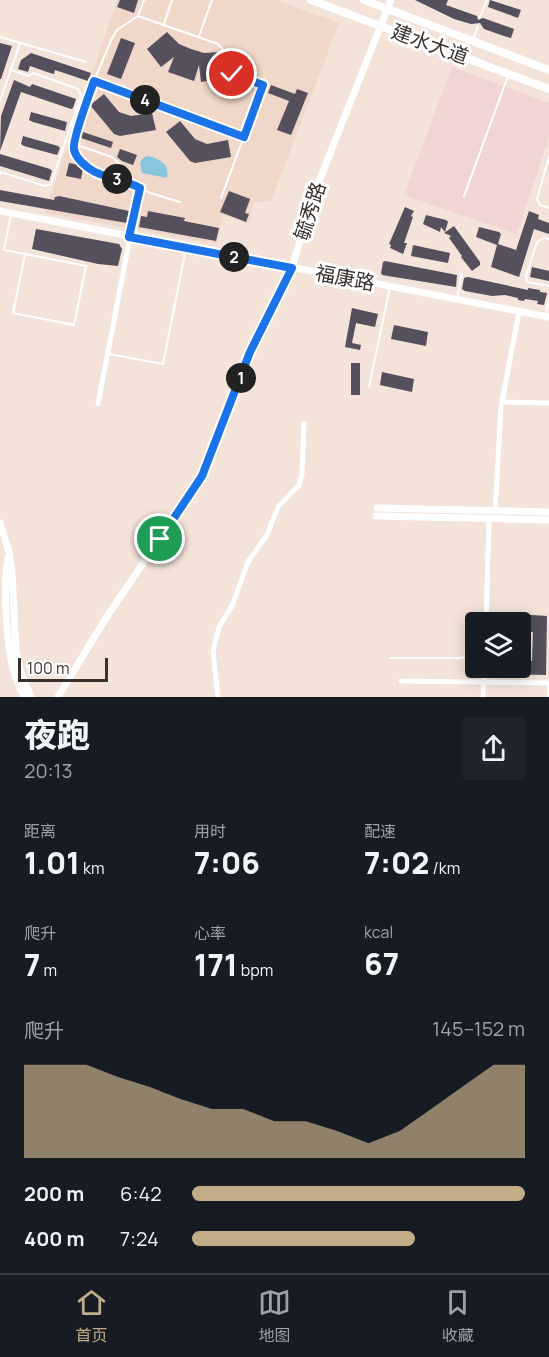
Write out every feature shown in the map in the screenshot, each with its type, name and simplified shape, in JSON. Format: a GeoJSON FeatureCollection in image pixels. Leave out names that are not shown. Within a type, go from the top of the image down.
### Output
{"type":"FeatureCollection","features":[{"type":"Feature","properties":{"kind":"main road","name":"建水大道"},"geometry":{"type":"LineString","coordinates":[[311,0],[549,89]]}},
{"type":"Feature","properties":{"kind":"main road","name":"建水大道"},"geometry":{"type":"LineString","coordinates":[[364,0],[389,4],[472,41],[549,70]]}},
{"type":"Feature","properties":{"kind":"street","name":"毓秀路"},"geometry":{"type":"LineString","coordinates":[[58,697],[106,618],[202,476],[250,352],[292,268],[314,194],[389,4]]}},
{"type":"Feature","properties":{"kind":"street","name":"福康路"},"geometry":{"type":"LineString","coordinates":[[0,211],[547,317]]}},
{"type":"Feature","properties":{"kind":"street"},"geometry":{"type":"LineString","coordinates":[[98,404],[129,237]]}},
{"type":"Feature","properties":{"kind":"street"},"geometry":{"type":"LineString","coordinates":[[487,612],[502,402],[519,312]]}},
{"type":"Feature","properties":{"kind":"street"},"geometry":{"type":"LineString","coordinates":[[502,402],[549,402]]}},
{"type":"Feature","properties":{"kind":"street"},"geometry":{"type":"LineString","coordinates":[[218,697],[213,651],[216,636],[232,606],[248,562],[267,535],[278,507],[295,490],[300,481],[304,423]]}},
{"type":"Feature","properties":{"kind":"street"},"geometry":{"type":"LineString","coordinates":[[376,512],[549,520]]}},
{"type":"Feature","properties":{"kind":"street"},"geometry":{"type":"LineString","coordinates":[[493,516],[549,512]]}},
{"type":"Feature","properties":{"kind":"street"},"geometry":{"type":"LineString","coordinates":[[0,523],[9,552],[12,572],[16,651],[21,673],[32,697]]}},
{"type":"Feature","properties":{"kind":"street"},"geometry":{"type":"LineString","coordinates":[[9,552],[5,572],[9,652],[24,697]]}},
{"type":"Feature","properties":{"kind":"street"},"geometry":{"type":"LineString","coordinates":[[483,697],[484,678]]}},
{"type":"Feature","properties":{"kind":"street"},"geometry":{"type":"LineString","coordinates":[[401,681],[549,682]]}},
{"type":"Feature","properties":{"kind":"lane"},"geometry":{"type":"LineString","coordinates":[[144,0],[138,16],[114,33],[94,81],[74,144],[77,156],[95,172],[180,202]]}},
{"type":"Feature","properties":{"kind":"lane"},"geometry":{"type":"LineString","coordinates":[[164,24],[172,0]]}},
{"type":"Feature","properties":{"kind":"lane"},"geometry":{"type":"LineString","coordinates":[[199,36],[212,0]]}},
{"type":"Feature","properties":{"kind":"lane"},"geometry":{"type":"LineString","coordinates":[[480,17],[487,0]]}},
{"type":"Feature","properties":{"kind":"lane"},"geometry":{"type":"LineString","coordinates":[[138,16],[222,46],[232,74],[263,85],[221,198]]}},
{"type":"Feature","properties":{"kind":"lane"},"geometry":{"type":"LineString","coordinates":[[472,41],[478,26]]}},
{"type":"Feature","properties":{"kind":"lane"},"geometry":{"type":"LineString","coordinates":[[0,37],[86,63]]}},
{"type":"Feature","properties":{"kind":"lane"},"geometry":{"type":"LineString","coordinates":[[0,101],[20,43]]}},
{"type":"Feature","properties":{"kind":"lane"},"geometry":{"type":"LineString","coordinates":[[0,174],[1,172],[45,186],[51,184],[81,95],[78,89],[33,73],[29,76],[11,70]]}},
{"type":"Feature","properties":{"kind":"lane"},"geometry":{"type":"LineString","coordinates":[[464,196],[509,74]]}},
{"type":"Feature","properties":{"kind":"lane"},"geometry":{"type":"LineString","coordinates":[[94,81],[244,137]]}},
{"type":"Feature","properties":{"kind":"lane"},"geometry":{"type":"LineString","coordinates":[[74,144],[112,157],[123,166],[120,180]]}},
{"type":"Feature","properties":{"kind":"lane"},"geometry":{"type":"LineString","coordinates":[[549,157],[537,199],[540,205],[549,208]]}},
{"type":"Feature","properties":{"kind":"lane"},"geometry":{"type":"LineString","coordinates":[[129,237],[140,188]]}},
{"type":"Feature","properties":{"kind":"lane"},"geometry":{"type":"LineString","coordinates":[[11,213],[4,250],[25,254],[86,266],[74,325],[14,313],[25,254]]}},
{"type":"Feature","properties":{"kind":"lane"},"geometry":{"type":"LineString","coordinates":[[549,239],[544,238],[537,242],[526,276],[527,282],[549,286]]}},
{"type":"Feature","properties":{"kind":"lane"},"geometry":{"type":"LineString","coordinates":[[108,354],[163,364],[186,248]]}},
{"type":"Feature","properties":{"kind":"lane"},"geometry":{"type":"LineString","coordinates":[[457,300],[462,272]]}},
{"type":"Feature","properties":{"kind":"lane"},"geometry":{"type":"LineString","coordinates":[[369,387],[390,287]]}},
{"type":"Feature","properties":{"kind":"lane"},"geometry":{"type":"LineString","coordinates":[[547,317],[549,298]]}},
{"type":"Feature","properties":{"kind":"lane"},"geometry":{"type":"LineString","coordinates":[[392,658],[462,658],[465,656]]}},
{"type":"Feature","properties":{"kind":"lane"},"geometry":{"type":"LineString","coordinates":[[548,697],[549,682]]}},
{"type":"Feature","properties":{"kind":"shaded area"},"geometry":{"type":"Polygon","coordinates":[[[117,0],[276,0],[339,23],[271,201],[254,202],[249,224],[223,215],[217,244],[45,213],[117,0]]]}},
{"type":"Feature","properties":{"kind":"shaded area"},"geometry":{"type":"Polygon","coordinates":[[[452,67],[549,103],[549,137],[517,234],[404,195],[452,67]]]}},
{"type":"Feature","properties":{"kind":"water"},"geometry":{"type":"Polygon","coordinates":[[[148,156],[163,163],[167,169],[167,178],[142,173],[140,162],[148,156]]]}},
{"type":"Feature","properties":{"kind":"building"},"geometry":{"type":"Polygon","coordinates":[[[120,0],[138,0],[134,13],[117,7],[120,0]]]}},
{"type":"Feature","properties":{"kind":"building"},"geometry":{"type":"Polygon","coordinates":[[[415,0],[448,0],[446,5],[477,16],[478,20],[483,18],[514,29],[511,38],[484,29],[480,23],[471,24],[454,19],[415,0]]]}},
{"type":"Feature","properties":{"kind":"building"},"geometry":{"type":"Polygon","coordinates":[[[490,0],[521,10],[518,18],[488,7],[490,0]]]}},
{"type":"Feature","properties":{"kind":"building"},"geometry":{"type":"Polygon","coordinates":[[[167,32],[179,44],[191,49],[204,53],[221,52],[224,78],[201,82],[199,65],[194,81],[168,72],[174,57],[161,67],[147,49],[167,32]]]}},
{"type":"Feature","properties":{"kind":"building"},"geometry":{"type":"Polygon","coordinates":[[[121,38],[135,43],[121,79],[107,74],[121,38]]]}},
{"type":"Feature","properties":{"kind":"building"},"geometry":{"type":"Polygon","coordinates":[[[0,43],[12,46],[1,79],[0,79],[0,43]]]}},
{"type":"Feature","properties":{"kind":"building"},"geometry":{"type":"Polygon","coordinates":[[[31,53],[91,73],[88,81],[55,70],[54,74],[30,66],[28,72],[18,69],[21,60],[31,53]]]}},
{"type":"Feature","properties":{"kind":"building"},"geometry":{"type":"Polygon","coordinates":[[[14,80],[30,87],[32,84],[76,99],[71,109],[21,92],[0,151],[1,116],[14,80]]]}},
{"type":"Feature","properties":{"kind":"building"},"geometry":{"type":"Polygon","coordinates":[[[271,85],[295,94],[297,89],[308,93],[291,135],[277,130],[289,101],[268,93],[271,85]]]}},
{"type":"Feature","properties":{"kind":"building"},"geometry":{"type":"Polygon","coordinates":[[[104,94],[119,112],[131,116],[152,113],[156,130],[120,136],[114,134],[90,105],[104,94]]]}},
{"type":"Feature","properties":{"kind":"building"},"geometry":{"type":"Polygon","coordinates":[[[31,112],[67,122],[65,131],[29,120],[31,112]]]}},
{"type":"Feature","properties":{"kind":"building"},"geometry":{"type":"Polygon","coordinates":[[[180,121],[195,139],[207,144],[228,140],[231,157],[195,163],[190,161],[166,132],[180,121]]]}},
{"type":"Feature","properties":{"kind":"building"},"geometry":{"type":"Polygon","coordinates":[[[83,132],[113,142],[111,148],[81,138],[83,132]]]}},
{"type":"Feature","properties":{"kind":"building"},"geometry":{"type":"Polygon","coordinates":[[[23,136],[58,146],[60,148],[57,155],[24,146],[21,144],[23,136]]]}},
{"type":"Feature","properties":{"kind":"building"},"geometry":{"type":"Polygon","coordinates":[[[120,149],[137,155],[133,165],[117,157],[120,149]]]}},
{"type":"Feature","properties":{"kind":"building"},"geometry":{"type":"Polygon","coordinates":[[[0,154],[50,169],[52,171],[49,181],[0,166],[0,154]]]}},
{"type":"Feature","properties":{"kind":"building"},"geometry":{"type":"Polygon","coordinates":[[[69,163],[80,165],[83,168],[81,179],[66,176],[69,163]]]}},
{"type":"Feature","properties":{"kind":"building"},"geometry":{"type":"Polygon","coordinates":[[[0,190],[54,200],[59,196],[129,211],[127,223],[0,201],[0,190]]]}},
{"type":"Feature","properties":{"kind":"building"},"geometry":{"type":"Polygon","coordinates":[[[229,191],[250,199],[245,213],[249,214],[246,222],[220,212],[229,191]]]}},
{"type":"Feature","properties":{"kind":"building"},"geometry":{"type":"Polygon","coordinates":[[[405,207],[414,211],[403,254],[390,248],[389,244],[405,207]]]}},
{"type":"Feature","properties":{"kind":"building"},"geometry":{"type":"Polygon","coordinates":[[[148,211],[185,218],[184,221],[219,228],[216,241],[139,227],[141,216],[147,217],[148,211]]]}},
{"type":"Feature","properties":{"kind":"building"},"geometry":{"type":"Polygon","coordinates":[[[529,211],[539,215],[538,219],[549,223],[549,234],[534,229],[519,277],[491,267],[497,245],[476,237],[479,227],[499,232],[501,234],[498,244],[516,250],[529,211]]]}},
{"type":"Feature","properties":{"kind":"building"},"geometry":{"type":"Polygon","coordinates":[[[426,215],[446,220],[448,222],[445,232],[441,227],[440,232],[423,224],[426,215]]]}},
{"type":"Feature","properties":{"kind":"building"},"geometry":{"type":"Polygon","coordinates":[[[454,226],[480,262],[480,265],[472,271],[449,238],[451,236],[444,233],[454,226]]]}},
{"type":"Feature","properties":{"kind":"building"},"geometry":{"type":"Polygon","coordinates":[[[36,229],[119,244],[122,249],[118,266],[98,264],[32,249],[36,229]]]}},
{"type":"Feature","properties":{"kind":"building"},"geometry":{"type":"Polygon","coordinates":[[[413,245],[450,253],[448,263],[411,256],[413,245]]]}},
{"type":"Feature","properties":{"kind":"building"},"geometry":{"type":"Polygon","coordinates":[[[385,261],[457,275],[456,287],[382,275],[385,261]]]}},
{"type":"Feature","properties":{"kind":"building"},"geometry":{"type":"Polygon","coordinates":[[[532,267],[549,271],[549,281],[530,277],[532,267]]]}},
{"type":"Feature","properties":{"kind":"building"},"geometry":{"type":"Polygon","coordinates":[[[464,278],[528,290],[528,288],[540,290],[540,292],[547,293],[544,305],[537,304],[538,301],[518,300],[518,298],[505,295],[492,296],[465,291],[462,289],[464,278]]]}},
{"type":"Feature","properties":{"kind":"building"},"geometry":{"type":"Polygon","coordinates":[[[352,308],[378,314],[375,327],[356,323],[352,343],[361,345],[360,350],[345,347],[352,308]]]}},
{"type":"Feature","properties":{"kind":"building"},"geometry":{"type":"Polygon","coordinates":[[[394,325],[428,332],[426,346],[391,339],[394,325]]]}},
{"type":"Feature","properties":{"kind":"building"},"geometry":{"type":"Polygon","coordinates":[[[351,363],[360,363],[360,395],[351,395],[351,363]]]}},
{"type":"Feature","properties":{"kind":"building"},"geometry":{"type":"Polygon","coordinates":[[[382,372],[414,379],[412,392],[380,385],[382,372]]]}},
{"type":"Feature","properties":{"kind":"building"},"geometry":{"type":"Polygon","coordinates":[[[531,615],[547,616],[546,675],[531,675],[533,632],[531,632],[531,615]]]}},
{"type":"Feature","properties":{"kind":"route"},"geometry":{"type":"LineString","coordinates":[[160,539],[202,476],[250,352],[292,268],[129,237],[140,188],[88,168],[77,156],[74,144],[94,81],[244,137],[263,85],[232,74]]}}]}
